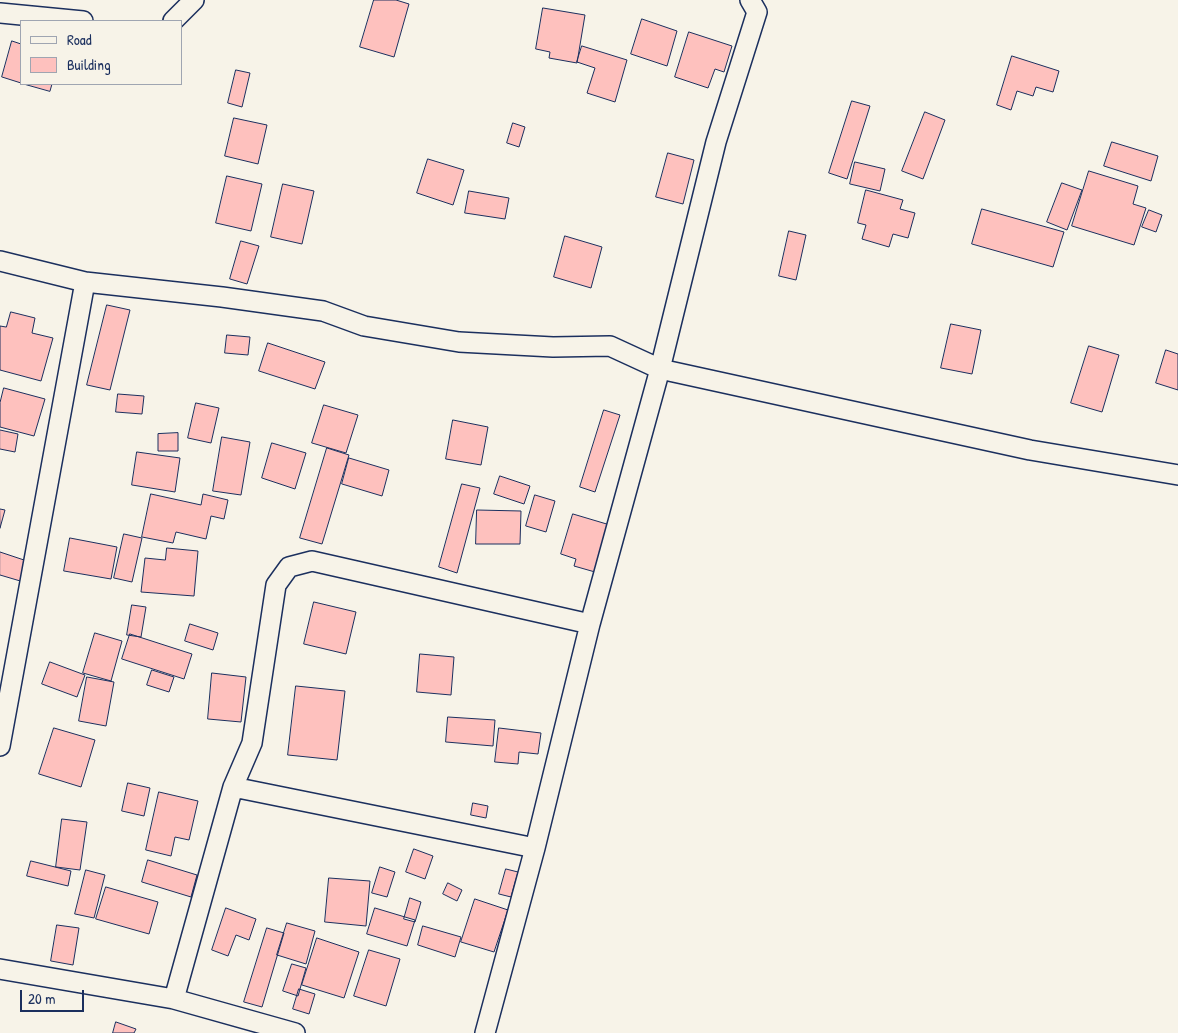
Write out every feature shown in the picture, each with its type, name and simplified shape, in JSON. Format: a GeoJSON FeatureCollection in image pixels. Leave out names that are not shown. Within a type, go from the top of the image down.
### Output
{"type":"FeatureCollection","features":[{"type":"Feature","properties":{"kind":"street"},"geometry":{"type":"LineString","coordinates":[[174,20],[194,0]]}},
{"type":"Feature","properties":{"kind":"street"},"geometry":{"type":"LineString","coordinates":[[485,1033],[535,848],[590,624],[660,369],[716,142],[757,12],[750,0]]}},
{"type":"Feature","properties":{"kind":"street"},"geometry":{"type":"LineString","coordinates":[[0,13],[74,20]]}},
{"type":"Feature","properties":{"kind":"street"},"geometry":{"type":"LineString","coordinates":[[0,261],[85,282],[222,297],[323,311],[364,326],[459,342],[553,347],[610,346],[660,369],[1030,450],[1178,475]]}},
{"type":"Feature","properties":{"kind":"street"},"geometry":{"type":"LineString","coordinates":[[0,746],[85,282]]}},
{"type":"Feature","properties":{"kind":"street"},"geometry":{"type":"LineString","coordinates":[[174,999],[233,787],[252,743],[276,585],[289,567],[312,561],[590,624]]}},
{"type":"Feature","properties":{"kind":"street"},"geometry":{"type":"LineString","coordinates":[[233,787],[535,848]]}},
{"type":"Feature","properties":{"kind":"street"},"geometry":{"type":"LineString","coordinates":[[0,970],[174,999],[295,1033]]}},
{"type":"Feature","properties":{"kind":"building"},"geometry":{"type":"Polygon","coordinates":[[[374,0],[396,0],[409,4],[394,57],[360,47],[374,0]]]}},
{"type":"Feature","properties":{"kind":"building"},"geometry":{"type":"Polygon","coordinates":[[[543,8],[585,15],[577,63],[549,58],[550,52],[536,49],[543,8]]]}},
{"type":"Feature","properties":{"kind":"building"},"geometry":{"type":"Polygon","coordinates":[[[642,19],[677,31],[667,66],[631,54],[642,19]]]}},
{"type":"Feature","properties":{"kind":"building"},"geometry":{"type":"Polygon","coordinates":[[[689,32],[732,46],[724,72],[715,69],[708,88],[675,77],[689,32]]]}},
{"type":"Feature","properties":{"kind":"building"},"geometry":{"type":"Polygon","coordinates":[[[12,41],[20,44],[20,83],[2,77],[12,41]]]}},
{"type":"Feature","properties":{"kind":"building"},"geometry":{"type":"Polygon","coordinates":[[[582,46],[627,60],[615,102],[587,93],[595,68],[577,62],[582,46]]]}},
{"type":"Feature","properties":{"kind":"building"},"geometry":{"type":"Polygon","coordinates":[[[1012,56],[1059,71],[1053,92],[1036,87],[1033,96],[1017,91],[1011,110],[997,105],[1012,56]]]}},
{"type":"Feature","properties":{"kind":"building"},"geometry":{"type":"Polygon","coordinates":[[[236,70],[250,73],[242,107],[228,103],[236,70]]]}},
{"type":"Feature","properties":{"kind":"building"},"geometry":{"type":"Polygon","coordinates":[[[28,85],[52,85],[50,91],[28,85]]]}},
{"type":"Feature","properties":{"kind":"building"},"geometry":{"type":"Polygon","coordinates":[[[852,101],[870,106],[847,179],[829,173],[852,101]]]}},
{"type":"Feature","properties":{"kind":"building"},"geometry":{"type":"Polygon","coordinates":[[[925,112],[945,120],[923,179],[902,171],[925,112]]]}},
{"type":"Feature","properties":{"kind":"building"},"geometry":{"type":"Polygon","coordinates":[[[234,118],[267,125],[258,164],[225,156],[234,118]]]}},
{"type":"Feature","properties":{"kind":"building"},"geometry":{"type":"Polygon","coordinates":[[[513,123],[525,127],[519,147],[507,143],[513,123]]]}},
{"type":"Feature","properties":{"kind":"building"},"geometry":{"type":"Polygon","coordinates":[[[1112,142],[1158,156],[1151,181],[1104,166],[1112,142]]]}},
{"type":"Feature","properties":{"kind":"building"},"geometry":{"type":"Polygon","coordinates":[[[668,153],[694,160],[683,204],[656,197],[668,153]]]}},
{"type":"Feature","properties":{"kind":"building"},"geometry":{"type":"Polygon","coordinates":[[[428,159],[464,170],[453,205],[417,193],[428,159]]]}},
{"type":"Feature","properties":{"kind":"building"},"geometry":{"type":"Polygon","coordinates":[[[855,162],[885,169],[880,191],[850,184],[855,162]]]}},
{"type":"Feature","properties":{"kind":"building"},"geometry":{"type":"Polygon","coordinates":[[[1089,171],[1138,186],[1133,204],[1146,208],[1134,245],[1072,226],[1089,171]]]}},
{"type":"Feature","properties":{"kind":"building"},"geometry":{"type":"Polygon","coordinates":[[[227,176],[262,184],[251,231],[216,223],[227,176]]]}},
{"type":"Feature","properties":{"kind":"building"},"geometry":{"type":"Polygon","coordinates":[[[1062,183],[1082,190],[1067,230],[1047,222],[1062,183]]]}},
{"type":"Feature","properties":{"kind":"building"},"geometry":{"type":"Polygon","coordinates":[[[283,184],[314,191],[302,244],[271,237],[283,184]]]}},
{"type":"Feature","properties":{"kind":"building"},"geometry":{"type":"Polygon","coordinates":[[[866,190],[903,200],[900,209],[915,213],[908,238],[893,234],[889,247],[862,239],[866,225],[858,223],[866,190]]]}},
{"type":"Feature","properties":{"kind":"building"},"geometry":{"type":"Polygon","coordinates":[[[469,191],[509,198],[505,219],[465,213],[469,191]]]}},
{"type":"Feature","properties":{"kind":"building"},"geometry":{"type":"Polygon","coordinates":[[[982,209],[1064,232],[1053,267],[972,244],[982,209]]]}},
{"type":"Feature","properties":{"kind":"building"},"geometry":{"type":"Polygon","coordinates":[[[1149,210],[1162,215],[1156,232],[1142,227],[1149,210]]]}},
{"type":"Feature","properties":{"kind":"building"},"geometry":{"type":"Polygon","coordinates":[[[789,231],[806,235],[796,280],[779,276],[789,231]]]}},
{"type":"Feature","properties":{"kind":"building"},"geometry":{"type":"Polygon","coordinates":[[[565,236],[602,247],[591,288],[554,277],[565,236]]]}},
{"type":"Feature","properties":{"kind":"building"},"geometry":{"type":"Polygon","coordinates":[[[241,241],[259,246],[247,284],[230,279],[241,241]]]}},
{"type":"Feature","properties":{"kind":"building"},"geometry":{"type":"Polygon","coordinates":[[[107,305],[130,310],[110,390],[87,385],[107,305]]]}},
{"type":"Feature","properties":{"kind":"building"},"geometry":{"type":"Polygon","coordinates":[[[11,312],[35,318],[32,333],[53,338],[41,381],[0,370],[0,326],[6,327],[11,312]]]}},
{"type":"Feature","properties":{"kind":"building"},"geometry":{"type":"Polygon","coordinates":[[[951,324],[981,330],[972,374],[941,368],[951,324]]]}},
{"type":"Feature","properties":{"kind":"building"},"geometry":{"type":"Polygon","coordinates":[[[227,335],[250,337],[248,355],[225,353],[227,335]]]}},
{"type":"Feature","properties":{"kind":"building"},"geometry":{"type":"Polygon","coordinates":[[[268,343],[325,362],[315,389],[259,371],[268,343]]]}},
{"type":"Feature","properties":{"kind":"building"},"geometry":{"type":"Polygon","coordinates":[[[1089,346],[1119,355],[1102,412],[1071,403],[1089,346]]]}},
{"type":"Feature","properties":{"kind":"building"},"geometry":{"type":"Polygon","coordinates":[[[1166,350],[1178,354],[1178,390],[1156,383],[1166,350]]]}},
{"type":"Feature","properties":{"kind":"building"},"geometry":{"type":"Polygon","coordinates":[[[4,388],[45,399],[34,436],[0,427],[0,403],[4,388]]]}},
{"type":"Feature","properties":{"kind":"building"},"geometry":{"type":"Polygon","coordinates":[[[118,394],[144,396],[142,414],[116,412],[118,394]]]}},
{"type":"Feature","properties":{"kind":"building"},"geometry":{"type":"Polygon","coordinates":[[[196,403],[219,408],[211,443],[188,438],[196,403]]]}},
{"type":"Feature","properties":{"kind":"building"},"geometry":{"type":"Polygon","coordinates":[[[324,405],[358,415],[346,453],[312,443],[324,405]]]}},
{"type":"Feature","properties":{"kind":"building"},"geometry":{"type":"Polygon","coordinates":[[[604,410],[620,415],[595,492],[580,487],[604,410]]]}},
{"type":"Feature","properties":{"kind":"building"},"geometry":{"type":"Polygon","coordinates":[[[453,420],[488,427],[481,465],[446,459],[453,420]]]}},
{"type":"Feature","properties":{"kind":"building"},"geometry":{"type":"Polygon","coordinates":[[[0,430],[18,434],[15,452],[0,449],[0,430]]]}},
{"type":"Feature","properties":{"kind":"building"},"geometry":{"type":"Polygon","coordinates":[[[178,433],[178,451],[158,451],[158,434],[178,433]]]}},
{"type":"Feature","properties":{"kind":"building"},"geometry":{"type":"Polygon","coordinates":[[[222,437],[250,442],[241,495],[213,491],[222,437]]]}},
{"type":"Feature","properties":{"kind":"building"},"geometry":{"type":"Polygon","coordinates":[[[272,443],[306,453],[295,489],[262,478],[272,443]]]}},
{"type":"Feature","properties":{"kind":"building"},"geometry":{"type":"Polygon","coordinates":[[[327,448],[349,455],[322,544],[300,538],[327,448]]]}},
{"type":"Feature","properties":{"kind":"building"},"geometry":{"type":"Polygon","coordinates":[[[137,452],[180,458],[175,492],[132,485],[137,452]]]}},
{"type":"Feature","properties":{"kind":"building"},"geometry":{"type":"Polygon","coordinates":[[[349,458],[389,470],[382,496],[342,484],[349,458]]]}},
{"type":"Feature","properties":{"kind":"building"},"geometry":{"type":"Polygon","coordinates":[[[500,476],[530,486],[524,504],[494,494],[500,476]]]}},
{"type":"Feature","properties":{"kind":"building"},"geometry":{"type":"Polygon","coordinates":[[[462,484],[480,488],[457,573],[439,567],[462,484]]]}},
{"type":"Feature","properties":{"kind":"building"},"geometry":{"type":"Polygon","coordinates":[[[151,494],[201,505],[203,494],[228,500],[224,519],[211,516],[206,539],[176,532],[173,543],[142,537],[151,494]]]}},
{"type":"Feature","properties":{"kind":"building"},"geometry":{"type":"Polygon","coordinates":[[[535,495],[555,501],[546,532],[526,526],[535,495]]]}},
{"type":"Feature","properties":{"kind":"building"},"geometry":{"type":"Polygon","coordinates":[[[0,509],[5,510],[0,528],[0,509]]]}},
{"type":"Feature","properties":{"kind":"building"},"geometry":{"type":"Polygon","coordinates":[[[477,510],[521,511],[520,544],[476,544],[477,510]]]}},
{"type":"Feature","properties":{"kind":"building"},"geometry":{"type":"Polygon","coordinates":[[[573,514],[610,525],[595,572],[574,566],[576,559],[561,554],[573,514]]]}},
{"type":"Feature","properties":{"kind":"building"},"geometry":{"type":"Polygon","coordinates":[[[124,534],[142,538],[132,582],[114,578],[124,534]]]}},
{"type":"Feature","properties":{"kind":"building"},"geometry":{"type":"Polygon","coordinates":[[[70,538],[117,547],[111,579],[64,571],[70,538]]]}},
{"type":"Feature","properties":{"kind":"building"},"geometry":{"type":"Polygon","coordinates":[[[167,548],[198,551],[194,596],[141,592],[145,558],[165,560],[167,548]]]}},
{"type":"Feature","properties":{"kind":"building"},"geometry":{"type":"Polygon","coordinates":[[[0,552],[33,563],[27,583],[0,575],[0,552]]]}},
{"type":"Feature","properties":{"kind":"building"},"geometry":{"type":"Polygon","coordinates":[[[314,602],[356,612],[346,654],[304,644],[314,602]]]}},
{"type":"Feature","properties":{"kind":"building"},"geometry":{"type":"Polygon","coordinates":[[[132,605],[146,607],[141,637],[127,635],[132,605]]]}},
{"type":"Feature","properties":{"kind":"building"},"geometry":{"type":"Polygon","coordinates":[[[190,624],[218,633],[213,650],[185,641],[190,624]]]}},
{"type":"Feature","properties":{"kind":"building"},"geometry":{"type":"Polygon","coordinates":[[[95,633],[122,641],[111,681],[83,673],[95,633]]]}},
{"type":"Feature","properties":{"kind":"building"},"geometry":{"type":"Polygon","coordinates":[[[130,634],[192,654],[184,679],[122,659],[130,634]]]}},
{"type":"Feature","properties":{"kind":"building"},"geometry":{"type":"Polygon","coordinates":[[[420,654],[454,657],[451,695],[417,692],[420,654]]]}},
{"type":"Feature","properties":{"kind":"building"},"geometry":{"type":"Polygon","coordinates":[[[50,662],[85,675],[77,697],[42,684],[50,662]]]}},
{"type":"Feature","properties":{"kind":"building"},"geometry":{"type":"Polygon","coordinates":[[[152,670],[174,677],[169,692],[147,685],[152,670]]]}},
{"type":"Feature","properties":{"kind":"building"},"geometry":{"type":"Polygon","coordinates":[[[212,673],[246,677],[241,722],[208,719],[212,673]]]}},
{"type":"Feature","properties":{"kind":"building"},"geometry":{"type":"Polygon","coordinates":[[[87,677],[114,682],[106,726],[79,721],[87,677]]]}},
{"type":"Feature","properties":{"kind":"building"},"geometry":{"type":"Polygon","coordinates":[[[296,686],[345,691],[337,760],[288,755],[296,686]]]}},
{"type":"Feature","properties":{"kind":"building"},"geometry":{"type":"Polygon","coordinates":[[[448,717],[495,720],[493,746],[446,742],[448,717]]]}},
{"type":"Feature","properties":{"kind":"building"},"geometry":{"type":"Polygon","coordinates":[[[54,728],[95,740],[81,787],[39,774],[54,728]]]}},
{"type":"Feature","properties":{"kind":"building"},"geometry":{"type":"Polygon","coordinates":[[[499,728],[541,733],[538,754],[519,752],[518,764],[495,762],[499,728]]]}},
{"type":"Feature","properties":{"kind":"building"},"geometry":{"type":"Polygon","coordinates":[[[128,783],[150,788],[144,816],[122,811],[128,783]]]}},
{"type":"Feature","properties":{"kind":"building"},"geometry":{"type":"Polygon","coordinates":[[[159,792],[198,801],[189,840],[175,837],[171,856],[146,850],[159,792]]]}},
{"type":"Feature","properties":{"kind":"building"},"geometry":{"type":"Polygon","coordinates":[[[473,803],[488,806],[486,818],[471,815],[473,803]]]}},
{"type":"Feature","properties":{"kind":"building"},"geometry":{"type":"Polygon","coordinates":[[[62,819],[87,822],[80,870],[56,867],[62,819]]]}},
{"type":"Feature","properties":{"kind":"building"},"geometry":{"type":"Polygon","coordinates":[[[414,849],[433,856],[425,879],[406,872],[414,849]]]}},
{"type":"Feature","properties":{"kind":"building"},"geometry":{"type":"Polygon","coordinates":[[[148,860],[197,875],[191,897],[142,882],[148,860]]]}},
{"type":"Feature","properties":{"kind":"building"},"geometry":{"type":"Polygon","coordinates":[[[31,861],[71,871],[68,886],[27,876],[31,861]]]}},
{"type":"Feature","properties":{"kind":"building"},"geometry":{"type":"Polygon","coordinates":[[[380,867],[395,872],[387,897],[372,893],[380,867]]]}},
{"type":"Feature","properties":{"kind":"building"},"geometry":{"type":"Polygon","coordinates":[[[506,869],[518,872],[511,897],[499,894],[506,869]]]}},
{"type":"Feature","properties":{"kind":"building"},"geometry":{"type":"Polygon","coordinates":[[[86,870],[105,875],[94,918],[75,914],[86,870]]]}},
{"type":"Feature","properties":{"kind":"building"},"geometry":{"type":"Polygon","coordinates":[[[329,878],[370,881],[366,926],[325,922],[329,878]]]}},
{"type":"Feature","properties":{"kind":"building"},"geometry":{"type":"Polygon","coordinates":[[[448,883],[462,890],[457,901],[443,894],[448,883]]]}},
{"type":"Feature","properties":{"kind":"building"},"geometry":{"type":"Polygon","coordinates":[[[106,887],[158,902],[149,934],[96,919],[106,887]]]}},
{"type":"Feature","properties":{"kind":"building"},"geometry":{"type":"Polygon","coordinates":[[[410,898],[421,902],[415,922],[404,919],[410,898]]]}},
{"type":"Feature","properties":{"kind":"building"},"geometry":{"type":"Polygon","coordinates":[[[475,899],[508,910],[494,952],[461,942],[475,899]]]}},
{"type":"Feature","properties":{"kind":"building"},"geometry":{"type":"Polygon","coordinates":[[[226,908],[256,919],[249,940],[236,935],[228,956],[212,950],[226,908]]]}},
{"type":"Feature","properties":{"kind":"building"},"geometry":{"type":"Polygon","coordinates":[[[375,908],[415,920],[407,946],[367,934],[375,908]]]}},
{"type":"Feature","properties":{"kind":"building"},"geometry":{"type":"Polygon","coordinates":[[[287,923],[315,931],[306,964],[277,955],[287,923]]]}},
{"type":"Feature","properties":{"kind":"building"},"geometry":{"type":"Polygon","coordinates":[[[57,925],[79,928],[73,965],[51,961],[57,925]]]}},
{"type":"Feature","properties":{"kind":"building"},"geometry":{"type":"Polygon","coordinates":[[[423,926],[461,937],[455,957],[418,945],[423,926]]]}},
{"type":"Feature","properties":{"kind":"building"},"geometry":{"type":"Polygon","coordinates":[[[267,928],[284,933],[262,1007],[244,1002],[267,928]]]}},
{"type":"Feature","properties":{"kind":"building"},"geometry":{"type":"Polygon","coordinates":[[[317,938],[359,952],[344,998],[302,985],[317,938]]]}},
{"type":"Feature","properties":{"kind":"building"},"geometry":{"type":"Polygon","coordinates":[[[369,950],[400,959],[386,1006],[354,996],[369,950]]]}},
{"type":"Feature","properties":{"kind":"building"},"geometry":{"type":"Polygon","coordinates":[[[292,964],[306,968],[298,996],[283,991],[292,964]]]}},
{"type":"Feature","properties":{"kind":"building"},"geometry":{"type":"Polygon","coordinates":[[[299,989],[315,994],[309,1014],[293,1009],[299,989]]]}},
{"type":"Feature","properties":{"kind":"building"},"geometry":{"type":"Polygon","coordinates":[[[116,1022],[136,1029],[134,1033],[113,1033],[116,1022]]]}}]}
